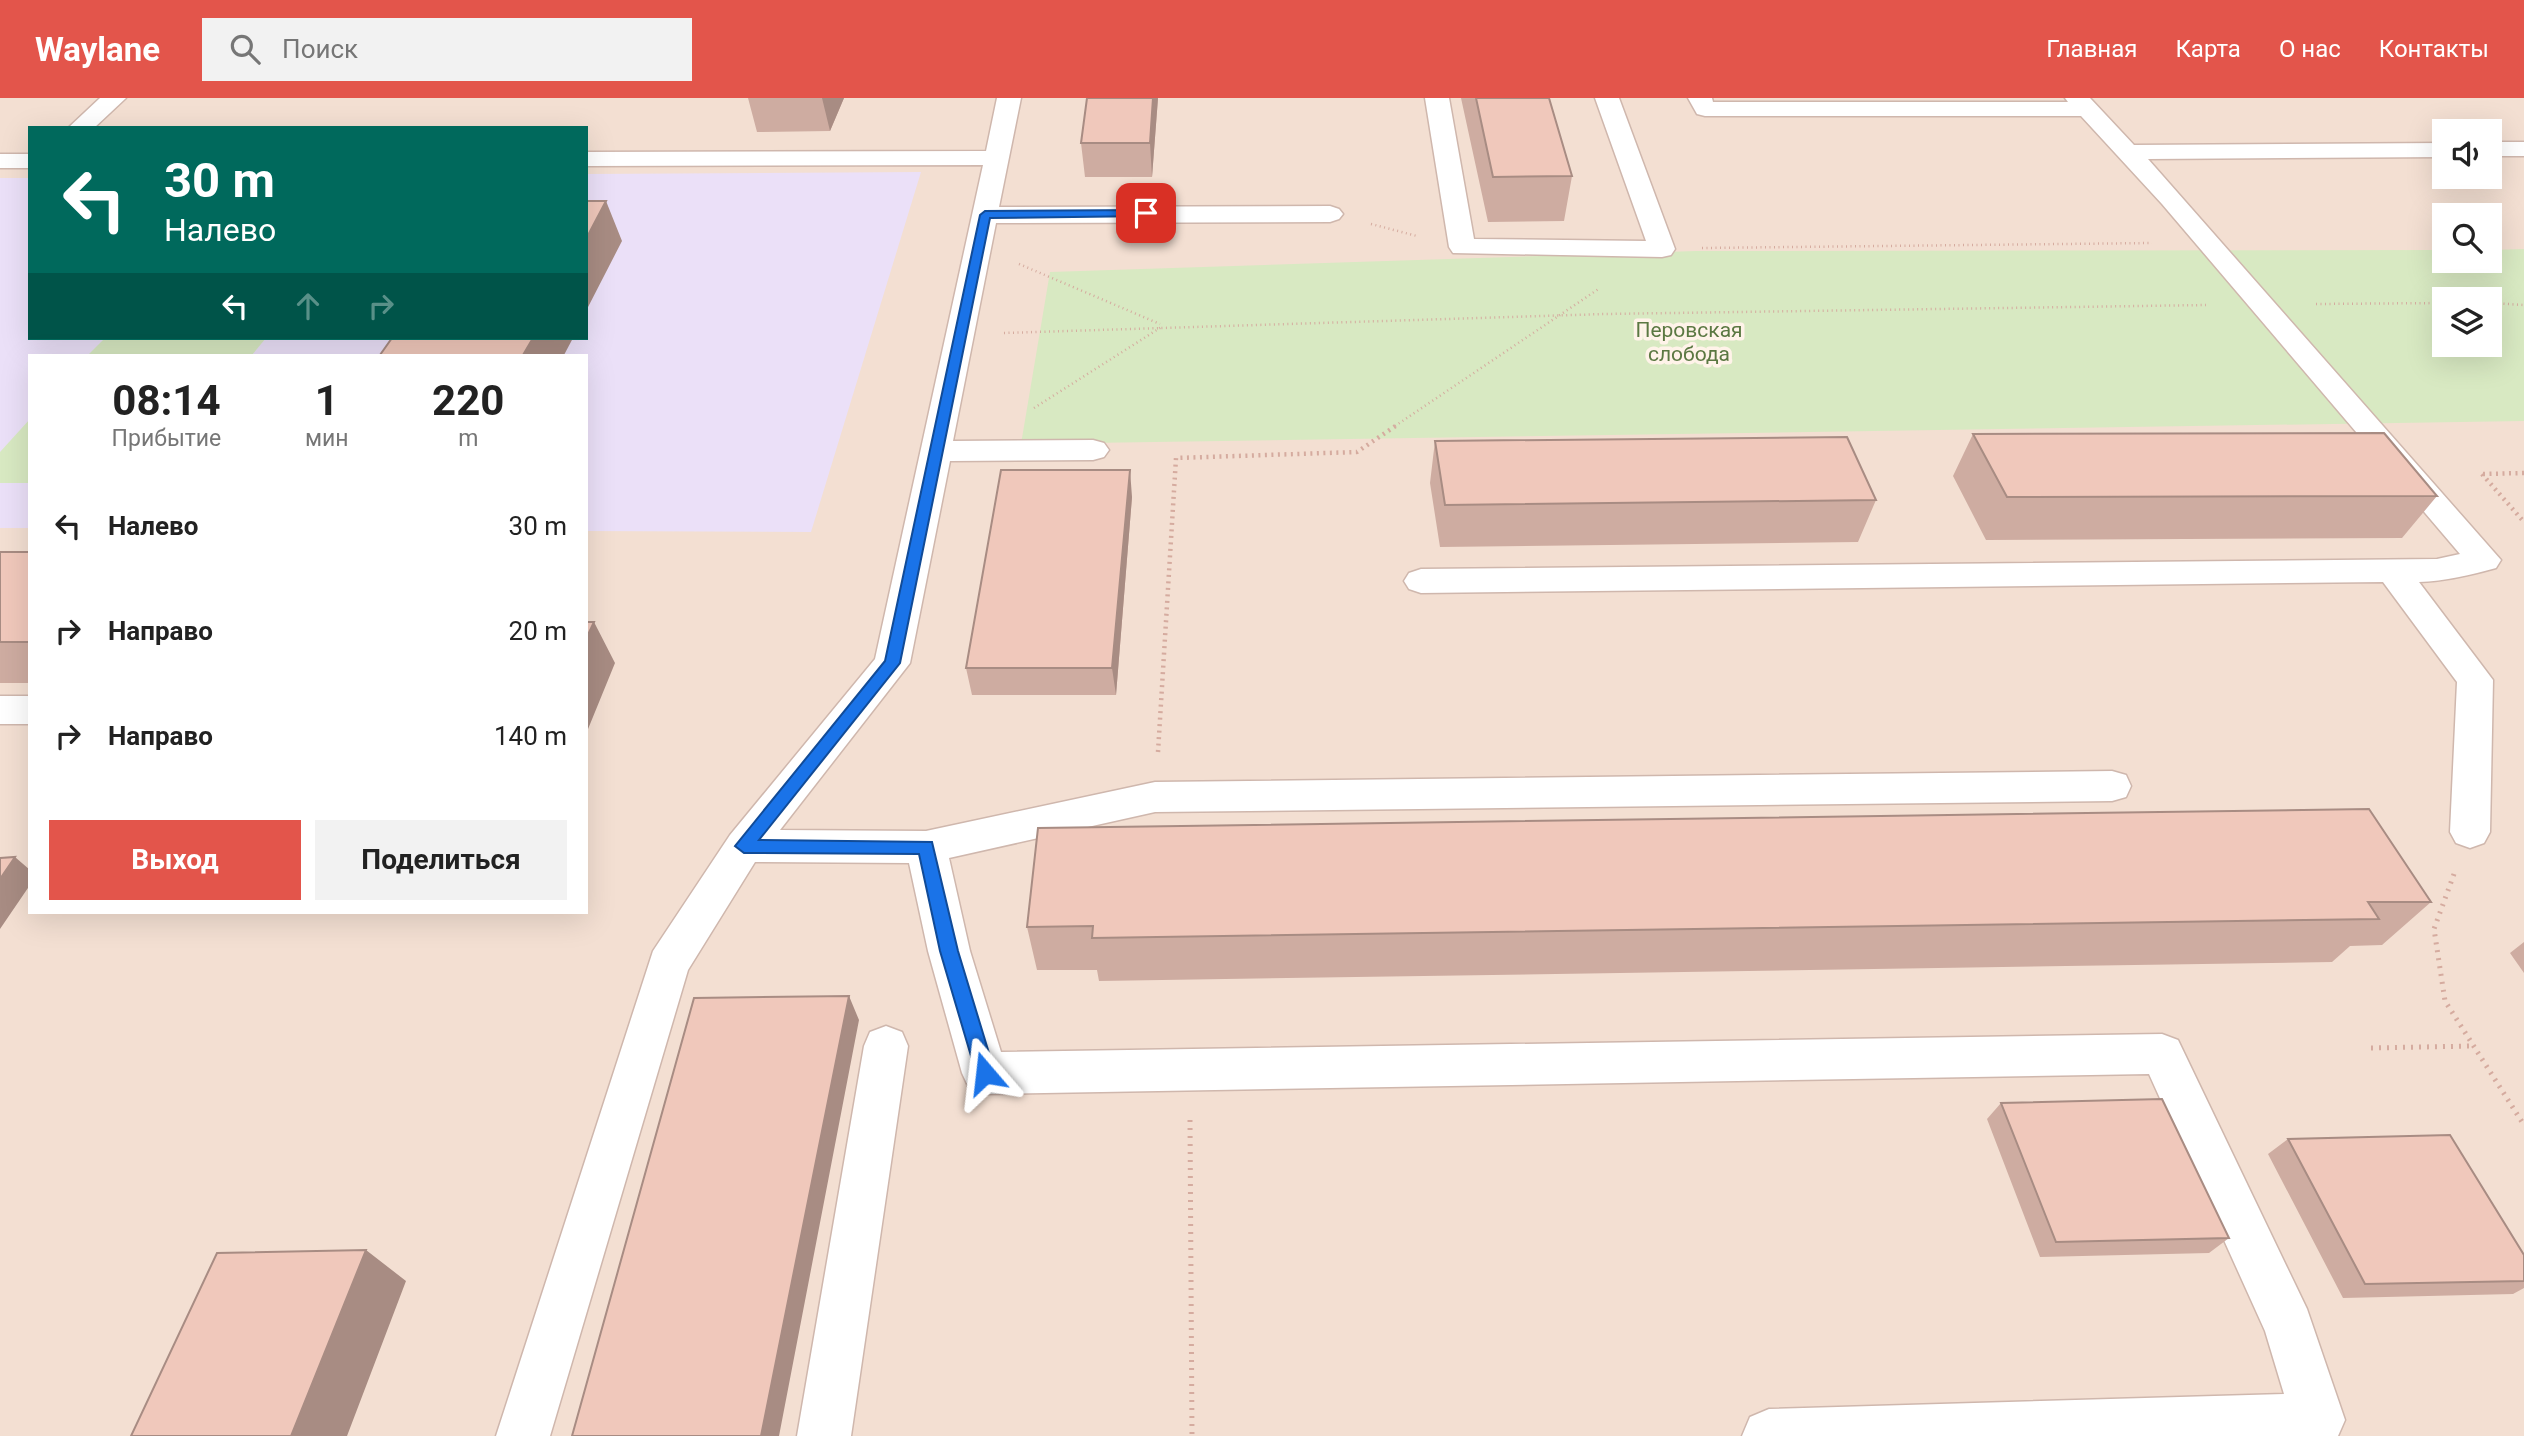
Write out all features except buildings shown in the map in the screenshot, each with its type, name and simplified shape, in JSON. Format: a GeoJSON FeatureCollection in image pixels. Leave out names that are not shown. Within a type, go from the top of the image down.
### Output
{"type":"FeatureCollection","features":[{"type":"Feature","properties":{"kind":"street"},"geometry":{"type":"LineString","coordinates":[[82,126],[114,98]]}},
{"type":"Feature","properties":{"kind":"street"},"geometry":{"type":"LineString","coordinates":[[523,1436],[668,964],[744,846],[892,663],[951,450],[985,215],[1009,98]]}},
{"type":"Feature","properties":{"kind":"street"},"geometry":{"type":"LineString","coordinates":[[1437,98],[1462,247],[1662,249],[1607,98]]}},
{"type":"Feature","properties":{"kind":"street"},"geometry":{"type":"LineString","coordinates":[[1421,581],[2393,571],[2437,570],[2484,560],[2209,242],[2082,103],[1705,109],[1700,98]]}},
{"type":"Feature","properties":{"kind":"street"},"geometry":{"type":"LineString","coordinates":[[2502,149],[2524,149]]}},
{"type":"Feature","properties":{"kind":"street"},"geometry":{"type":"LineString","coordinates":[[2126,152],[2432,150]]}},
{"type":"Feature","properties":{"kind":"street"},"geometry":{"type":"LineString","coordinates":[[588,159],[997,158]]}},
{"type":"Feature","properties":{"kind":"street"},"geometry":{"type":"LineString","coordinates":[[0,161],[28,161]]}},
{"type":"Feature","properties":{"kind":"street"},"geometry":{"type":"LineString","coordinates":[[985,215],[1330,214]]}},
{"type":"Feature","properties":{"kind":"street"},"geometry":{"type":"LineString","coordinates":[[951,450],[1093,450]]}},
{"type":"Feature","properties":{"kind":"street"},"geometry":{"type":"LineString","coordinates":[[2393,571],[2475,680],[2470,832]]}},
{"type":"Feature","properties":{"kind":"street"},"geometry":{"type":"LineString","coordinates":[[0,710],[28,710]]}},
{"type":"Feature","properties":{"kind":"street"},"geometry":{"type":"LineString","coordinates":[[744,846],[926,847],[1155,797],[2112,786]]}},
{"type":"Feature","properties":{"kind":"street"},"geometry":{"type":"LineString","coordinates":[[926,847],[949,951],[985,1073],[2162,1054],[2289,1327],[2318,1420],[1769,1436]]}},
{"type":"Feature","properties":{"kind":"street"},"geometry":{"type":"LineString","coordinates":[[824,1436],[886,1046]]}},
{"type":"Feature","properties":{"kind":"path"},"geometry":{"type":"LineString","coordinates":[[1330,214],[1462,247]]}},
{"type":"Feature","properties":{"kind":"path"},"geometry":{"type":"LineString","coordinates":[[1155,797],[1177,458],[1357,452],[1553,316],[1662,249],[2209,242]]}},
{"type":"Feature","properties":{"kind":"path"},"geometry":{"type":"LineString","coordinates":[[1017,263],[1164,326]]}},
{"type":"Feature","properties":{"kind":"path"},"geometry":{"type":"LineString","coordinates":[[1002,333],[1553,316],[2432,303]]}},
{"type":"Feature","properties":{"kind":"path"},"geometry":{"type":"LineString","coordinates":[[2502,304],[2524,305]]}},
{"type":"Feature","properties":{"kind":"path"},"geometry":{"type":"LineString","coordinates":[[951,450],[1164,326]]}},
{"type":"Feature","properties":{"kind":"path"},"geometry":{"type":"LineString","coordinates":[[2524,473],[2482,474],[2524,522]]}},
{"type":"Feature","properties":{"kind":"path"},"geometry":{"type":"LineString","coordinates":[[2470,832],[2434,929],[2445,1001],[2524,1125]]}},
{"type":"Feature","properties":{"kind":"path"},"geometry":{"type":"LineString","coordinates":[[2371,1048],[2474,1046]]}},
{"type":"Feature","properties":{"kind":"path"},"geometry":{"type":"LineString","coordinates":[[1190,1070],[1192,1436]]}},
{"type":"Feature","properties":{"kind":"shaded area"},"geometry":{"type":"Polygon","coordinates":[[[0,98],[2524,98],[2524,1436],[0,1436],[0,98]]]}},
{"type":"Feature","properties":{"kind":"shaded area"},"geometry":{"type":"Polygon","coordinates":[[[921,172],[811,532],[588,531],[588,354],[28,354],[28,528],[0,528],[0,178],[28,178],[28,340],[588,340],[588,174],[921,172]]]}},
{"type":"Feature","properties":{"kind":"green space","name":"Перовская слобода"},"geometry":{"type":"Polygon","coordinates":[[[2524,249],[2524,421],[1021,444],[1050,272],[1696,251],[2432,250],[2432,273],[2502,273],[2502,250],[2524,249]]]}},
{"type":"Feature","properties":{"kind":"green space"},"geometry":{"type":"Polygon","coordinates":[[[103,340],[264,340],[253,354],[89,354],[103,340]]]}},
{"type":"Feature","properties":{"kind":"green space"},"geometry":{"type":"Polygon","coordinates":[[[28,421],[28,483],[0,483],[0,452],[28,421]]]}},
{"type":"Feature","properties":{"kind":"route"},"geometry":{"type":"LineString","coordinates":[[985,1073],[949,951],[926,847],[744,846],[892,663],[985,215],[1146,213]]}}]}
